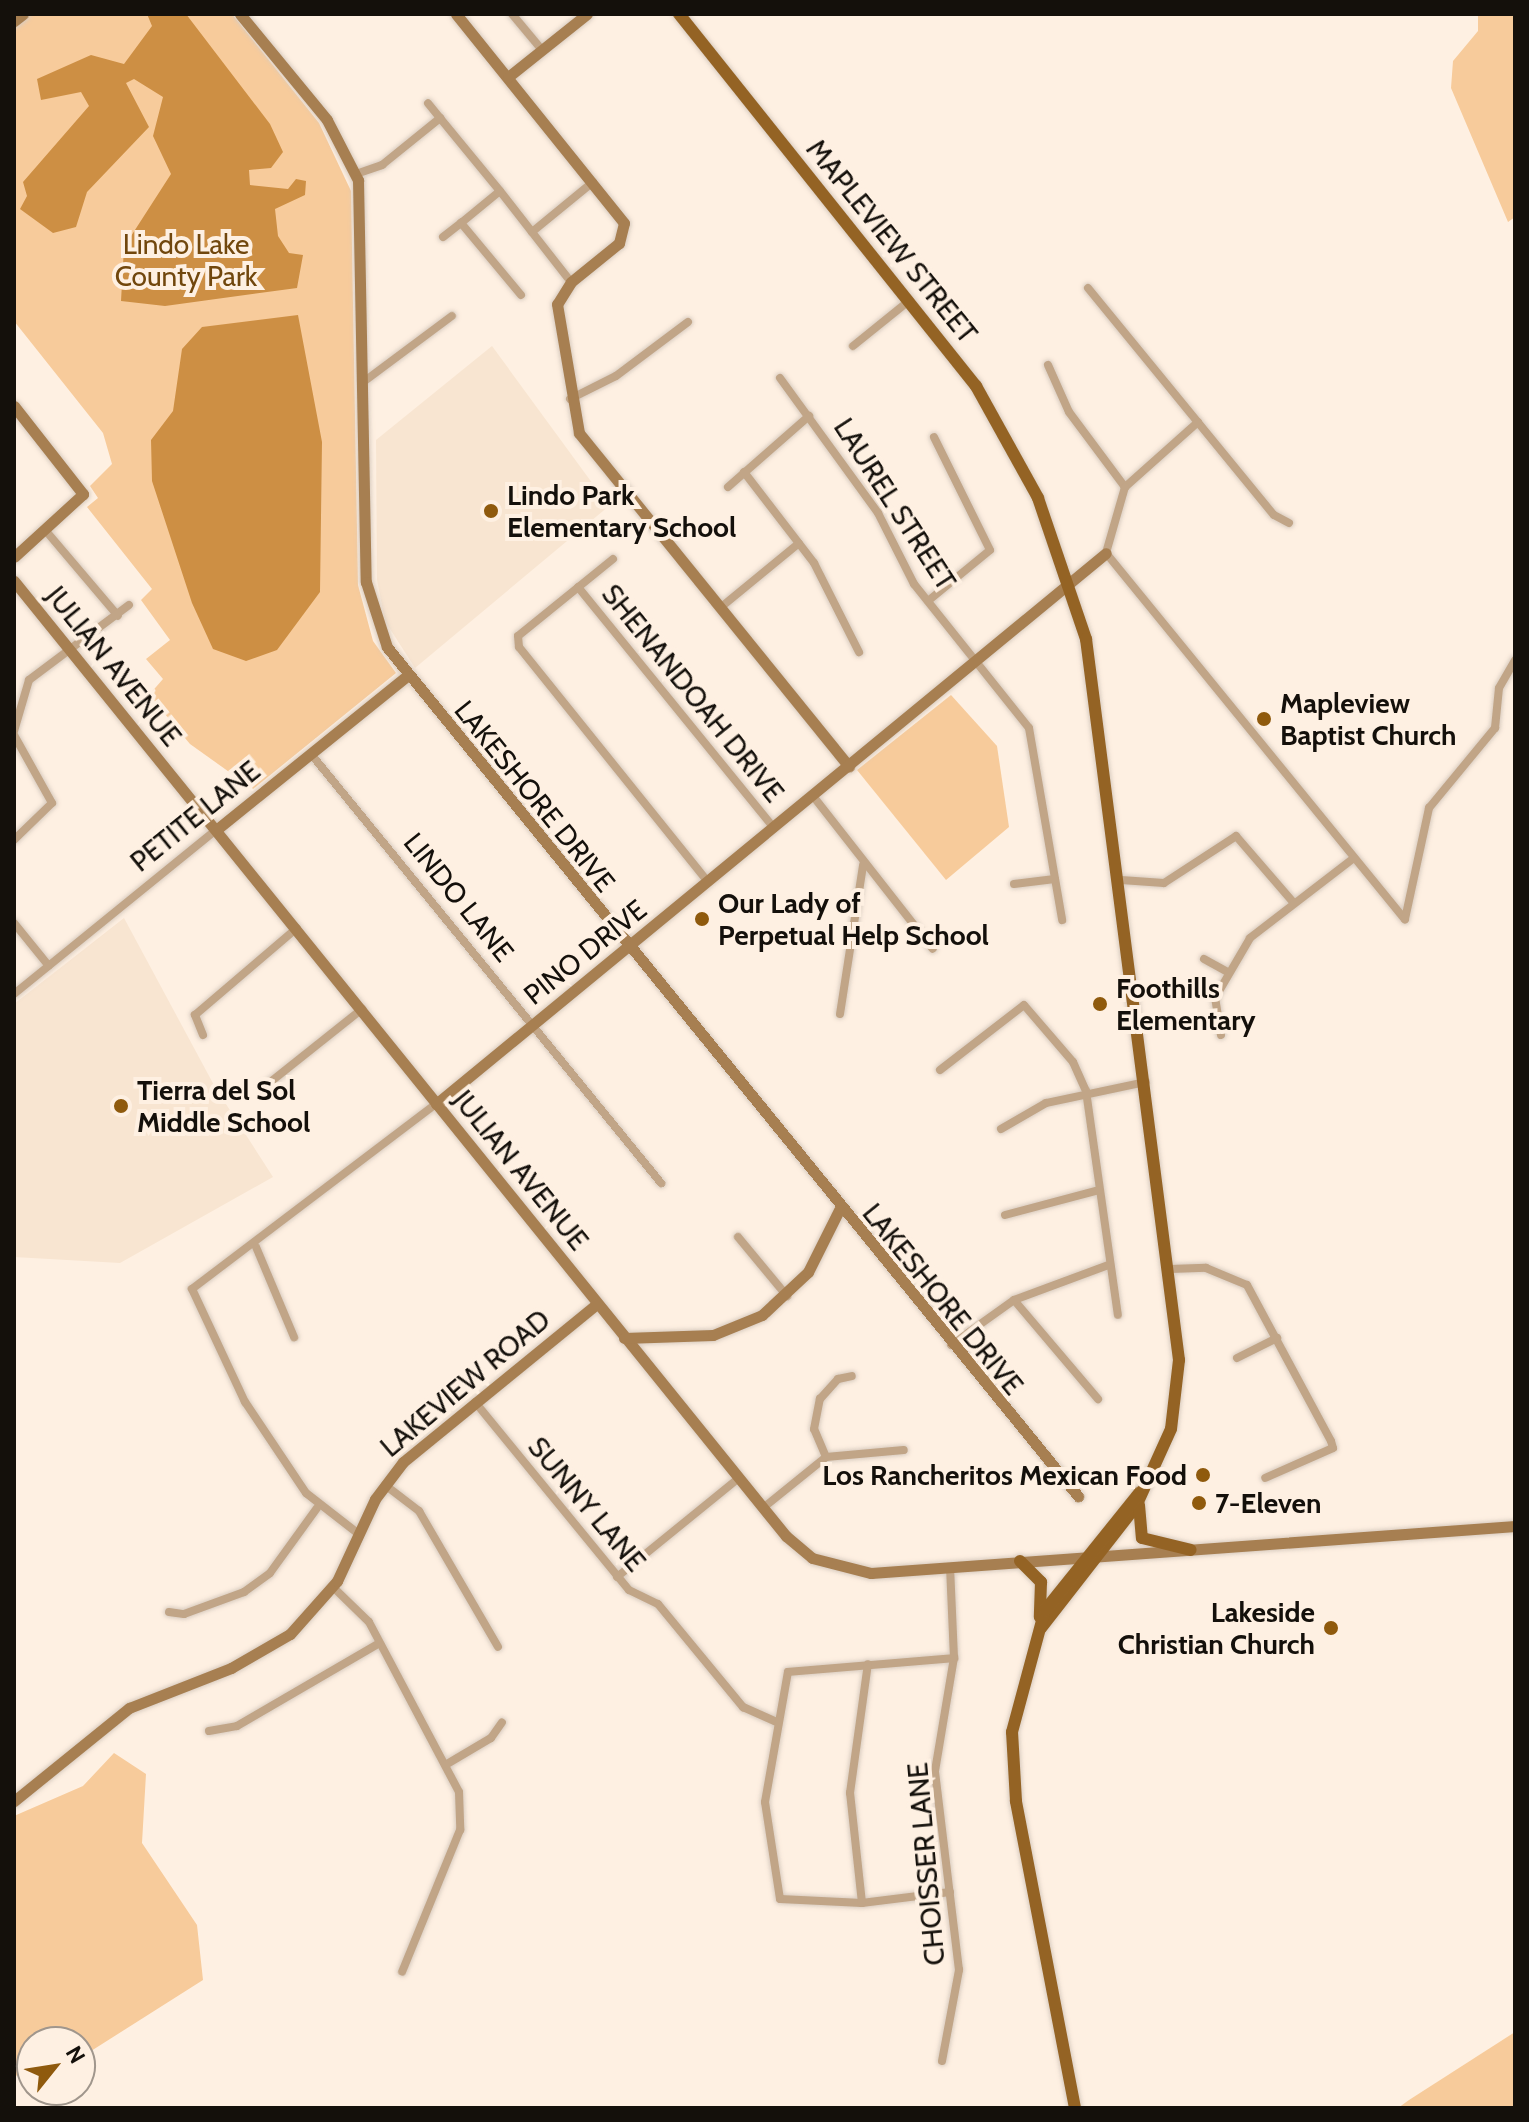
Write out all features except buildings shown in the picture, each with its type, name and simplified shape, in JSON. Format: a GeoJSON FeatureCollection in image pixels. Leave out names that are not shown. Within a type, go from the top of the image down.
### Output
{"type":"FeatureCollection","features":[{"type":"Feature","properties":{"kind":"main road","name":"MAPLEVIEW STREET"},"geometry":{"type":"LineString","coordinates":[[679,14],[976,386],[1044,513],[1071,588],[1100,719],[1179,1345],[1173,1423],[1140,1492]]}},
{"type":"Feature","properties":{"kind":"main road"},"geometry":{"type":"LineString","coordinates":[[1140,1492],[1139,1535],[1191,1550]]}},
{"type":"Feature","properties":{"kind":"main road"},"geometry":{"type":"LineString","coordinates":[[1041,1628],[1100,1555],[1140,1492]]}},
{"type":"Feature","properties":{"kind":"main road"},"geometry":{"type":"LineString","coordinates":[[1075,2108],[1012,1765],[1018,1694],[1041,1628],[1084,1557],[1140,1492]]}},
{"type":"Feature","properties":{"kind":"main road"},"geometry":{"type":"LineString","coordinates":[[1020,1561],[1041,1582],[1041,1628]]}},
{"type":"Feature","properties":{"kind":"street"},"geometry":{"type":"LineString","coordinates":[[14,21],[23,14]]}},
{"type":"Feature","properties":{"kind":"street","name":"LAKESHORE DRIVE"},"geometry":{"type":"LineString","coordinates":[[240,14],[327,120],[356,174],[364,221],[366,582],[380,633],[407,676],[627,949],[951,1346],[1078,1496]]}},
{"type":"Feature","properties":{"kind":"street"},"geometry":{"type":"LineString","coordinates":[[456,14],[593,182],[624,231],[571,282],[557,304],[569,400],[584,442],[849,767]]}},
{"type":"Feature","properties":{"kind":"street"},"geometry":{"type":"LineString","coordinates":[[512,14],[542,50]]}},
{"type":"Feature","properties":{"kind":"street"},"geometry":{"type":"LineString","coordinates":[[508,77],[587,14]]}},
{"type":"Feature","properties":{"kind":"street"},"geometry":{"type":"LineString","coordinates":[[428,103],[571,282]]}},
{"type":"Feature","properties":{"kind":"street"},"geometry":{"type":"LineString","coordinates":[[356,174],[382,165],[440,118]]}},
{"type":"Feature","properties":{"kind":"street"},"geometry":{"type":"LineString","coordinates":[[532,232],[593,182]]}},
{"type":"Feature","properties":{"kind":"street"},"geometry":{"type":"LineString","coordinates":[[443,237],[500,191]]}},
{"type":"Feature","properties":{"kind":"street"},"geometry":{"type":"LineString","coordinates":[[461,223],[521,295]]}},
{"type":"Feature","properties":{"kind":"street"},"geometry":{"type":"LineString","coordinates":[[1088,288],[1274,515],[1289,523]]}},
{"type":"Feature","properties":{"kind":"street"},"geometry":{"type":"LineString","coordinates":[[853,346],[910,300]]}},
{"type":"Feature","properties":{"kind":"street"},"geometry":{"type":"LineString","coordinates":[[366,380],[452,316]]}},
{"type":"Feature","properties":{"kind":"street"},"geometry":{"type":"LineString","coordinates":[[569,400],[616,376],[688,322]]}},
{"type":"Feature","properties":{"kind":"street"},"geometry":{"type":"LineString","coordinates":[[1048,365],[1069,412],[1125,487],[1198,422]]}},
{"type":"Feature","properties":{"kind":"street","name":"LAUREL STREET"},"geometry":{"type":"LineString","coordinates":[[780,378],[809,416],[928,601],[1021,715],[1035,745],[1062,920]]}},
{"type":"Feature","properties":{"kind":"street"},"geometry":{"type":"LineString","coordinates":[[14,406],[83,494],[14,557]]}},
{"type":"Feature","properties":{"kind":"street"},"geometry":{"type":"LineString","coordinates":[[728,487],[809,416]]}},
{"type":"Feature","properties":{"kind":"street"},"geometry":{"type":"LineString","coordinates":[[928,601],[990,550],[934,437]]}},
{"type":"Feature","properties":{"kind":"street"},"geometry":{"type":"LineString","coordinates":[[744,472],[799,543],[859,652]]}},
{"type":"Feature","properties":{"kind":"street","name":"PINO DRIVE"},"geometry":{"type":"LineString","coordinates":[[360,1535],[317,1508],[245,1402],[191,1292],[196,1282],[256,1247],[1071,588],[1106,553],[1125,487]]}},
{"type":"Feature","properties":{"kind":"street"},"geometry":{"type":"LineString","coordinates":[[46,531],[118,616]]}},
{"type":"Feature","properties":{"kind":"street"},"geometry":{"type":"LineString","coordinates":[[720,608],[799,543]]}},
{"type":"Feature","properties":{"kind":"street"},"geometry":{"type":"LineString","coordinates":[[1106,553],[1405,919],[1429,808],[1495,728],[1499,688],[1515,660]]}},
{"type":"Feature","properties":{"kind":"street"},"geometry":{"type":"LineString","coordinates":[[613,559],[518,641],[708,882]]}},
{"type":"Feature","properties":{"kind":"street","name":"JULIAN AVENUE"},"geometry":{"type":"LineString","coordinates":[[14,581],[297,928],[624,1338],[801,1551],[832,1567],[871,1573],[1515,1526]]}},
{"type":"Feature","properties":{"kind":"street","name":"SHENANDOAH DRIVE"},"geometry":{"type":"LineString","coordinates":[[578,587],[774,828]]}},
{"type":"Feature","properties":{"kind":"street"},"geometry":{"type":"LineString","coordinates":[[14,840],[52,803],[14,733],[29,680],[73,653],[129,605]]}},
{"type":"Feature","properties":{"kind":"street","name":"PETITE LANE"},"geometry":{"type":"LineString","coordinates":[[14,994],[407,676]]}},
{"type":"Feature","properties":{"kind":"street"},"geometry":{"type":"LineString","coordinates":[[1021,715],[1033,711]]}},
{"type":"Feature","properties":{"kind":"street","name":"LINDO LANE"},"geometry":{"type":"LineString","coordinates":[[311,754],[661,1183]]}},
{"type":"Feature","properties":{"kind":"street"},"geometry":{"type":"LineString","coordinates":[[813,796],[863,865],[933,949]]}},
{"type":"Feature","properties":{"kind":"street"},"geometry":{"type":"LineString","coordinates":[[1121,880],[1164,883],[1236,836],[1293,902]]}},
{"type":"Feature","properties":{"kind":"street"},"geometry":{"type":"LineString","coordinates":[[1221,1035],[1213,1012],[1227,972],[1250,938],[1354,858]]}},
{"type":"Feature","properties":{"kind":"street"},"geometry":{"type":"LineString","coordinates":[[840,1014],[863,865]]}},
{"type":"Feature","properties":{"kind":"street"},"geometry":{"type":"LineString","coordinates":[[1014,884],[1055,879]]}},
{"type":"Feature","properties":{"kind":"street"},"geometry":{"type":"LineString","coordinates":[[14,923],[49,966]]}},
{"type":"Feature","properties":{"kind":"street"},"geometry":{"type":"LineString","coordinates":[[203,1035],[195,1015],[297,928]]}},
{"type":"Feature","properties":{"kind":"street"},"geometry":{"type":"LineString","coordinates":[[1204,959],[1227,972]]}},
{"type":"Feature","properties":{"kind":"street"},"geometry":{"type":"LineString","coordinates":[[940,1070],[1024,1005],[1073,1062],[1086,1091],[1108,1265],[1118,1315]]}},
{"type":"Feature","properties":{"kind":"street"},"geometry":{"type":"LineString","coordinates":[[263,1088],[362,1009]]}},
{"type":"Feature","properties":{"kind":"street"},"geometry":{"type":"LineString","coordinates":[[1001,1129],[1086,1091],[1148,1082]]}},
{"type":"Feature","properties":{"kind":"street"},"geometry":{"type":"LineString","coordinates":[[1005,1215],[1099,1190]]}},
{"type":"Feature","properties":{"kind":"street"},"geometry":{"type":"LineString","coordinates":[[624,1338],[726,1332],[787,1296],[839,1210]]}},
{"type":"Feature","properties":{"kind":"street"},"geometry":{"type":"LineString","coordinates":[[738,1237],[787,1296]]}},
{"type":"Feature","properties":{"kind":"street"},"geometry":{"type":"LineString","coordinates":[[256,1247],[294,1337]]}},
{"type":"Feature","properties":{"kind":"street"},"geometry":{"type":"LineString","coordinates":[[951,1346],[1014,1300],[1108,1265]]}},
{"type":"Feature","properties":{"kind":"street"},"geometry":{"type":"LineString","coordinates":[[1170,1269],[1231,1274],[1247,1285],[1333,1448],[1265,1478]]}},
{"type":"Feature","properties":{"kind":"street"},"geometry":{"type":"LineString","coordinates":[[1014,1300],[1098,1399]]}},
{"type":"Feature","properties":{"kind":"street","name":"LAKEVIEW ROAD"},"geometry":{"type":"LineString","coordinates":[[14,1801],[129,1708],[259,1656],[290,1634],[333,1587],[385,1485],[475,1402],[597,1304]]}},
{"type":"Feature","properties":{"kind":"street"},"geometry":{"type":"LineString","coordinates":[[1237,1358],[1277,1338]]}},
{"type":"Feature","properties":{"kind":"street"},"geometry":{"type":"LineString","coordinates":[[826,1457],[814,1429],[817,1408],[823,1391],[852,1376]]}},
{"type":"Feature","properties":{"kind":"street","name":"SUNNY LANE"},"geometry":{"type":"LineString","coordinates":[[475,1402],[617,1577],[661,1606],[743,1707],[775,1721]]}},
{"type":"Feature","properties":{"kind":"street"},"geometry":{"type":"LineString","coordinates":[[763,1508],[826,1457],[904,1450]]}},
{"type":"Feature","properties":{"kind":"street"},"geometry":{"type":"LineString","coordinates":[[617,1577],[739,1478]]}},
{"type":"Feature","properties":{"kind":"street"},"geometry":{"type":"LineString","coordinates":[[385,1485],[419,1511],[498,1647]]}},
{"type":"Feature","properties":{"kind":"street"},"geometry":{"type":"LineString","coordinates":[[169,1612],[184,1614],[244,1592],[270,1573],[317,1508]]}},
{"type":"Feature","properties":{"kind":"street","name":"CHOISSER LANE"},"geometry":{"type":"LineString","coordinates":[[942,2061],[959,1970],[935,1762],[954,1658],[950,1567]]}},
{"type":"Feature","properties":{"kind":"street"},"geometry":{"type":"LineString","coordinates":[[333,1587],[361,1610],[447,1764],[459,1792],[460,1830],[402,1972]]}},
{"type":"Feature","properties":{"kind":"street"},"geometry":{"type":"LineString","coordinates":[[209,1731],[237,1726],[378,1644]]}},
{"type":"Feature","properties":{"kind":"street"},"geometry":{"type":"LineString","coordinates":[[950,1892],[862,1903],[778,1897],[765,1806],[775,1721],[787,1674],[954,1658]]}},
{"type":"Feature","properties":{"kind":"street"},"geometry":{"type":"LineString","coordinates":[[862,1903],[850,1793],[868,1664]]}},
{"type":"Feature","properties":{"kind":"street"},"geometry":{"type":"LineString","coordinates":[[447,1764],[491,1738],[502,1722]]}},
{"type":"Feature","properties":{"kind":"shaded area"},"geometry":{"type":"Polygon","coordinates":[[[147,14],[186,14],[270,124],[283,152],[271,168],[249,170],[250,185],[288,189],[296,179],[306,181],[305,195],[275,209],[278,236],[289,253],[303,255],[297,288],[165,306],[121,301],[124,247],[171,174],[153,136],[163,97],[134,79],[126,83],[149,127],[87,192],[76,227],[53,233],[20,209],[27,196],[23,182],[89,106],[81,92],[41,100],[37,79],[91,55],[124,64],[152,26],[147,14]]]}},
{"type":"Feature","properties":{"kind":"shaded area"},"geometry":{"type":"Polygon","coordinates":[[[298,315],[322,442],[320,592],[277,650],[246,661],[213,649],[192,603],[152,481],[151,440],[173,411],[182,349],[202,327],[298,315]]]}},
{"type":"Feature","properties":{"kind":"shaded area","name":"Lindo Park Elementary School"},"geometry":{"type":"Polygon","coordinates":[[[492,346],[609,506],[415,668],[385,621],[377,580],[376,440],[492,346]]]}},
{"type":"Feature","properties":{"kind":"shaded area","name":"Tierra del Sol Middle School"},"geometry":{"type":"Polygon","coordinates":[[[124,918],[215,1087],[273,1177],[120,1263],[14,1257],[14,1004],[124,918]]]}},
{"type":"Feature","properties":{"kind":"green space","name":"Lindo Lake County Park"},"geometry":{"type":"Polygon","coordinates":[[[31,14],[232,14],[319,123],[351,191],[358,585],[373,641],[396,673],[253,789],[190,744],[149,695],[163,679],[146,659],[170,640],[141,600],[152,589],[87,507],[98,498],[90,486],[112,464],[103,433],[14,321],[14,28],[31,14]]]}},
{"type":"Feature","properties":{"kind":"green space"},"geometry":{"type":"Polygon","coordinates":[[[1478,14],[1515,14],[1515,217],[1508,222],[1451,88],[1453,61],[1478,31],[1478,14]]]}},
{"type":"Feature","properties":{"kind":"green space"},"geometry":{"type":"Polygon","coordinates":[[[951,695],[997,746],[1009,827],[946,880],[857,770],[951,695]]]}},
{"type":"Feature","properties":{"kind":"green space"},"geometry":{"type":"Polygon","coordinates":[[[114,1753],[146,1774],[142,1843],[197,1925],[203,1980],[96,2048],[96,2026],[16,2026],[14,2076],[14,1816],[83,1786],[114,1753]]]}},
{"type":"Feature","properties":{"kind":"green space"},"geometry":{"type":"Polygon","coordinates":[[[1515,2032],[1515,2108],[1398,2108],[1409,2100],[1515,2032]]]}},
{"type":"Feature","properties":{"kind":"place","name":"Lindo Park Elementary School"},"geometry":{"type":"Point","coordinates":[491,511]}},
{"type":"Feature","properties":{"kind":"place","name":"Mapleview Baptist Church"},"geometry":{"type":"Point","coordinates":[1264,719]}},
{"type":"Feature","properties":{"kind":"place","name":"Our Lady of Perpetual Help School"},"geometry":{"type":"Point","coordinates":[702,919]}},
{"type":"Feature","properties":{"kind":"place","name":"Foothills Elementary"},"geometry":{"type":"Point","coordinates":[1100,1004]}},
{"type":"Feature","properties":{"kind":"place","name":"Tierra del Sol Middle School"},"geometry":{"type":"Point","coordinates":[121,1106]}},
{"type":"Feature","properties":{"kind":"place","name":"Los Rancheritos Mexican Food"},"geometry":{"type":"Point","coordinates":[1203,1475]}},
{"type":"Feature","properties":{"kind":"place","name":"7-Eleven"},"geometry":{"type":"Point","coordinates":[1199,1503]}},
{"type":"Feature","properties":{"kind":"place","name":"Lakeside Christian Church"},"geometry":{"type":"Point","coordinates":[1331,1628]}}]}
